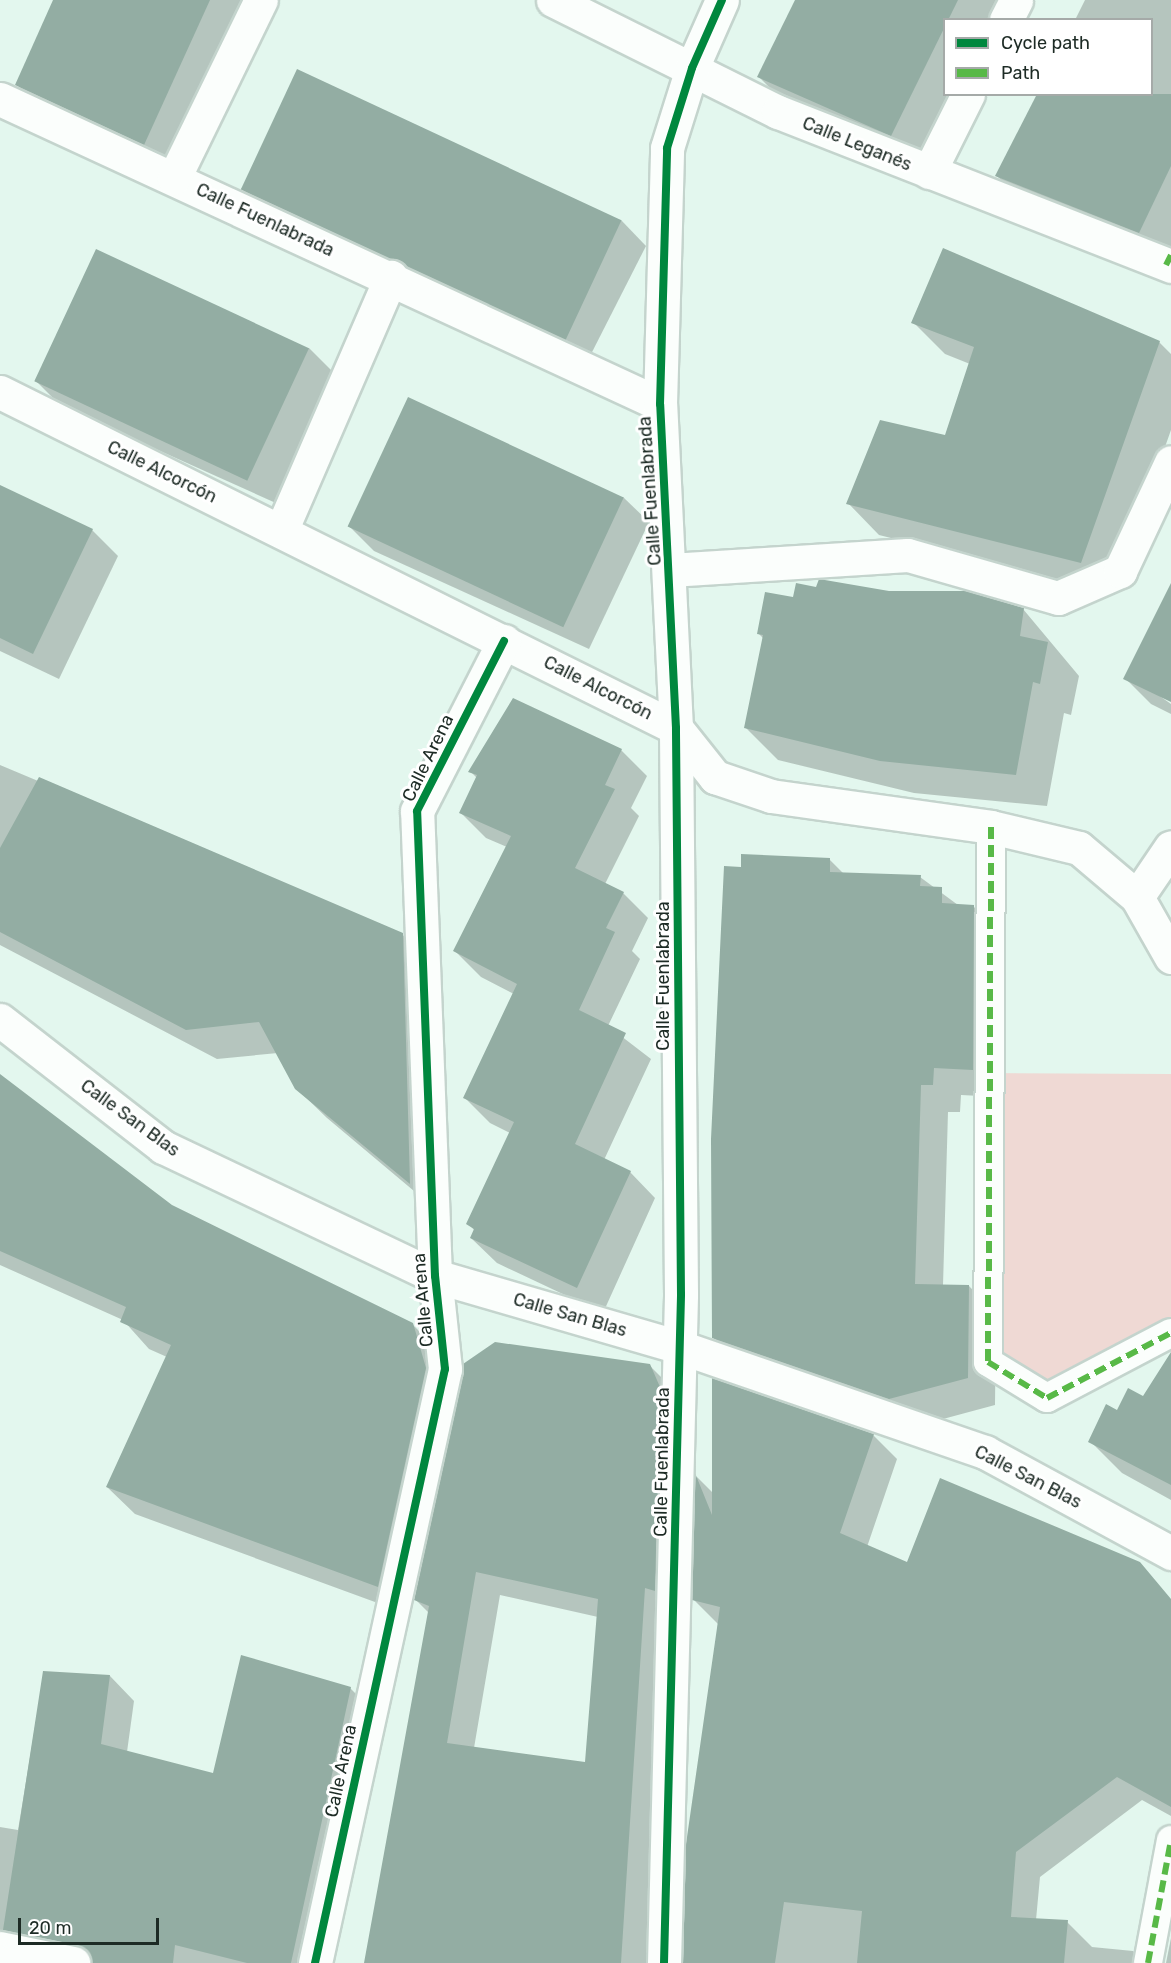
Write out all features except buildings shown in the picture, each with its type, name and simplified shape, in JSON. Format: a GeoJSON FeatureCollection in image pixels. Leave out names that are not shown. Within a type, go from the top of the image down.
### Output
{"type":"FeatureCollection","features":[{"type":"Feature","properties":{"kind":"street"},"geometry":{"type":"LineString","coordinates":[[174,178],[261,0]]}},
{"type":"Feature","properties":{"kind":"street","name":"Calle Leganés"},"geometry":{"type":"LineString","coordinates":[[554,0],[778,112],[929,172],[1170,262]]}},
{"type":"Feature","properties":{"kind":"street","name":"Calle Fuenlabrada"},"geometry":{"type":"LineString","coordinates":[[664,1963],[680,1347],[676,728],[670,570],[660,404],[667,148],[692,68],[722,0]]}},
{"type":"Feature","properties":{"kind":"street"},"geometry":{"type":"LineString","coordinates":[[1007,18],[1016,0]]}},
{"type":"Feature","properties":{"kind":"street"},"geometry":{"type":"LineString","coordinates":[[929,172],[967,96]]}},
{"type":"Feature","properties":{"kind":"street","name":"Calle Fuenlabrada"},"geometry":{"type":"LineString","coordinates":[[0,99],[391,277],[660,404]]}},
{"type":"Feature","properties":{"kind":"street"},"geometry":{"type":"LineString","coordinates":[[281,531],[391,277]]}},
{"type":"Feature","properties":{"kind":"street","name":"Calle Alcorcón"},"geometry":{"type":"LineString","coordinates":[[0,392],[676,728],[715,777],[771,796],[991,827],[1079,848],[1137,897],[1171,957]]}},
{"type":"Feature","properties":{"kind":"street"},"geometry":{"type":"LineString","coordinates":[[670,570],[908,555],[1058,598],[1120,571],[1171,462]]}},
{"type":"Feature","properties":{"kind":"street","name":"Calle Arena"},"geometry":{"type":"LineString","coordinates":[[315,1963],[445,1369],[435,1276],[417,811],[504,641]]}},
{"type":"Feature","properties":{"kind":"street"},"geometry":{"type":"LineString","coordinates":[[991,827],[988,1362],[1047,1398],[1171,1333]]}},
{"type":"Feature","properties":{"kind":"street"},"geometry":{"type":"LineString","coordinates":[[1137,897],[1171,847]]}},
{"type":"Feature","properties":{"kind":"street","name":"Calle San Blas"},"geometry":{"type":"LineString","coordinates":[[0,1020],[162,1147],[435,1276],[680,1347],[984,1452],[1171,1553]]}},
{"type":"Feature","properties":{"kind":"street"},"geometry":{"type":"LineString","coordinates":[[1148,1963],[1171,1840]]}},
{"type":"Feature","properties":{"kind":"street"},"geometry":{"type":"LineString","coordinates":[[0,1948],[73,1963]]}},
{"type":"Feature","properties":{"kind":"shaded area"},"geometry":{"type":"Polygon","coordinates":[[[988,1073],[1171,1074],[1171,1333],[1047,1398],[988,1362],[988,1073]]]}},
{"type":"Feature","properties":{"kind":"marked path"},"geometry":{"type":"LineString","coordinates":[[1166,265],[1171,255]]}},
{"type":"Feature","properties":{"kind":"marked path"},"geometry":{"type":"LineString","coordinates":[[991,827],[988,1362],[1047,1398],[1171,1333]]}},
{"type":"Feature","properties":{"kind":"marked path"},"geometry":{"type":"LineString","coordinates":[[1148,1963],[1171,1840]]}},
{"type":"Feature","properties":{"kind":"cycle path"},"geometry":{"type":"LineString","coordinates":[[664,1963],[681,1294],[676,728],[660,404],[667,148],[692,68],[722,0]]}},
{"type":"Feature","properties":{"kind":"cycle path"},"geometry":{"type":"LineString","coordinates":[[315,1963],[445,1369],[435,1276],[417,811],[504,641]]}}]}
